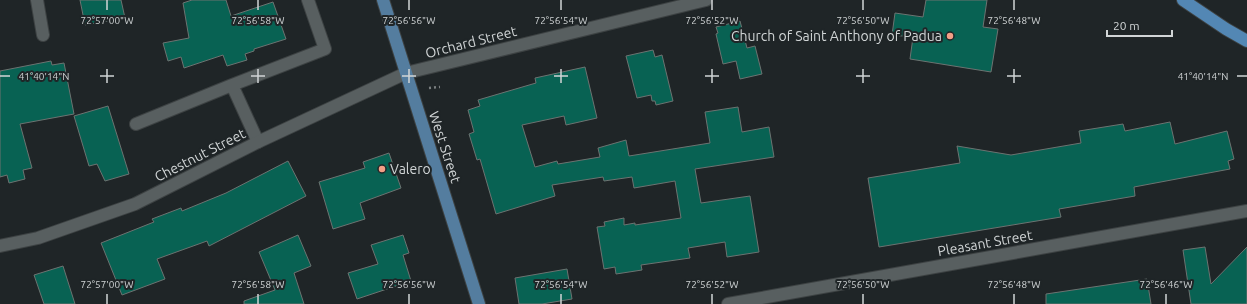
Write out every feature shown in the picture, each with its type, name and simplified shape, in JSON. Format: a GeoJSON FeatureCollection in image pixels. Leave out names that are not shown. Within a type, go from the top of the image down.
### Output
{"type":"FeatureCollection","features":[{"type":"Feature","properties":{"kind":"highway"},"geometry":{"type":"LineString","coordinates":[[1183,0],[1226,29],[1247,41]]}},
{"type":"Feature","properties":{"kind":"main road","name":"West Street"},"geometry":{"type":"LineString","coordinates":[[383,0],[479,304]]}},
{"type":"Feature","properties":{"kind":"street"},"geometry":{"type":"LineString","coordinates":[[37,0],[43,34]]}},
{"type":"Feature","properties":{"kind":"street"},"geometry":{"type":"LineString","coordinates":[[136,124],[325,49],[308,0]]}},
{"type":"Feature","properties":{"kind":"street","name":"Orchard Street"},"geometry":{"type":"LineString","coordinates":[[406,73],[706,0]]}},
{"type":"Feature","properties":{"kind":"street","name":"Chestnut Street"},"geometry":{"type":"LineString","coordinates":[[0,246],[38,238],[135,204],[258,142],[406,73]]}},
{"type":"Feature","properties":{"kind":"street"},"geometry":{"type":"LineString","coordinates":[[232,85],[258,142]]}},
{"type":"Feature","properties":{"kind":"street","name":"Pleasant Street"},"geometry":{"type":"LineString","coordinates":[[728,304],[1247,211]]}},
{"type":"Feature","properties":{"kind":"path"},"geometry":{"type":"LineString","coordinates":[[429,88],[440,87]]}},
{"type":"Feature","properties":{"kind":"building"},"geometry":{"type":"Polygon","coordinates":[[[80,0],[121,0],[125,18],[85,25],[80,0]]]}},
{"type":"Feature","properties":{"kind":"building"},"geometry":{"type":"Polygon","coordinates":[[[192,0],[226,0],[231,16],[273,2],[286,39],[254,49],[254,51],[245,54],[247,60],[227,66],[223,55],[184,68],[181,57],[168,61],[163,43],[189,38],[183,3],[192,0]]]}},
{"type":"Feature","properties":{"kind":"building","name":"Church of Saint Anthony of Padua"},"geometry":{"type":"Polygon","coordinates":[[[926,0],[987,0],[983,27],[998,29],[991,72],[910,59],[913,37],[892,35],[895,13],[923,17],[926,0]]]}},
{"type":"Feature","properties":{"kind":"building"},"geometry":{"type":"Polygon","coordinates":[[[740,21],[747,48],[755,46],[762,74],[740,79],[736,61],[723,64],[716,34],[718,33],[716,27],[740,21]]]}},
{"type":"Feature","properties":{"kind":"building"},"geometry":{"type":"Polygon","coordinates":[[[653,50],[655,57],[662,55],[673,101],[656,105],[655,101],[652,101],[651,95],[637,98],[626,56],[653,50]]]}},
{"type":"Feature","properties":{"kind":"building"},"geometry":{"type":"Polygon","coordinates":[[[51,61],[52,65],[64,63],[74,114],[20,124],[32,168],[23,170],[25,179],[9,183],[7,175],[0,177],[0,71],[51,61]]]}},
{"type":"Feature","properties":{"kind":"building"},"geometry":{"type":"Polygon","coordinates":[[[585,67],[597,118],[566,125],[564,116],[522,125],[535,167],[557,161],[558,164],[600,157],[598,148],[626,140],[629,156],[710,143],[705,112],[738,107],[742,132],[769,127],[774,157],[695,169],[701,203],[750,196],[759,252],[727,257],[725,242],[688,248],[690,258],[641,265],[642,270],[616,274],[615,267],[604,269],[597,227],[605,226],[604,222],[624,218],[624,225],[635,223],[635,225],[681,218],[675,181],[634,188],[632,177],[604,181],[603,177],[552,185],[555,196],[496,214],[480,159],[477,160],[469,134],[474,132],[468,110],[480,106],[478,100],[536,83],[535,78],[585,67]]]}},
{"type":"Feature","properties":{"kind":"building"},"geometry":{"type":"Polygon","coordinates":[[[108,106],[129,174],[105,181],[97,164],[89,166],[74,116],[108,106]]]}},
{"type":"Feature","properties":{"kind":"building"},"geometry":{"type":"Polygon","coordinates":[[[1170,122],[1175,144],[1227,131],[1234,159],[1228,161],[1230,169],[1134,187],[1135,196],[1059,209],[1061,217],[879,247],[868,178],[960,163],[957,146],[1011,155],[1081,143],[1079,131],[1123,124],[1125,131],[1170,122]]]}},
{"type":"Feature","properties":{"kind":"building"},"geometry":{"type":"Polygon","coordinates":[[[389,153],[401,188],[360,203],[365,219],[333,229],[319,182],[365,168],[363,162],[389,153]]]}},
{"type":"Feature","properties":{"kind":"building"},"geometry":{"type":"Polygon","coordinates":[[[288,161],[306,196],[209,246],[207,241],[157,259],[165,279],[122,295],[101,243],[154,222],[152,219],[181,208],[182,211],[226,193],[288,161]]]}},
{"type":"Feature","properties":{"kind":"building"},"geometry":{"type":"Polygon","coordinates":[[[298,235],[311,266],[294,273],[304,304],[244,304],[244,301],[275,290],[259,252],[298,235]]]}},
{"type":"Feature","properties":{"kind":"building"},"geometry":{"type":"Polygon","coordinates":[[[403,235],[409,253],[403,255],[411,281],[357,299],[348,273],[378,264],[371,245],[403,235]]]}},
{"type":"Feature","properties":{"kind":"building"},"geometry":{"type":"Polygon","coordinates":[[[1205,247],[1211,284],[1247,247],[1247,304],[1191,304],[1183,250],[1205,247]]]}},
{"type":"Feature","properties":{"kind":"building"},"geometry":{"type":"Polygon","coordinates":[[[63,266],[75,304],[44,304],[34,275],[63,266]]]}},
{"type":"Feature","properties":{"kind":"building"},"geometry":{"type":"Polygon","coordinates":[[[567,269],[572,299],[542,304],[519,304],[515,278],[567,269]]]}},
{"type":"Feature","properties":{"kind":"building"},"geometry":{"type":"Polygon","coordinates":[[[1147,279],[1151,304],[1046,304],[1046,294],[1147,279]]]}},
{"type":"Feature","properties":{"kind":"place","name":"Church of Saint Anthony of Padua"},"geometry":{"type":"Point","coordinates":[950,36]}},
{"type":"Feature","properties":{"kind":"place","name":"Valero"},"geometry":{"type":"Point","coordinates":[382,169]}}]}
